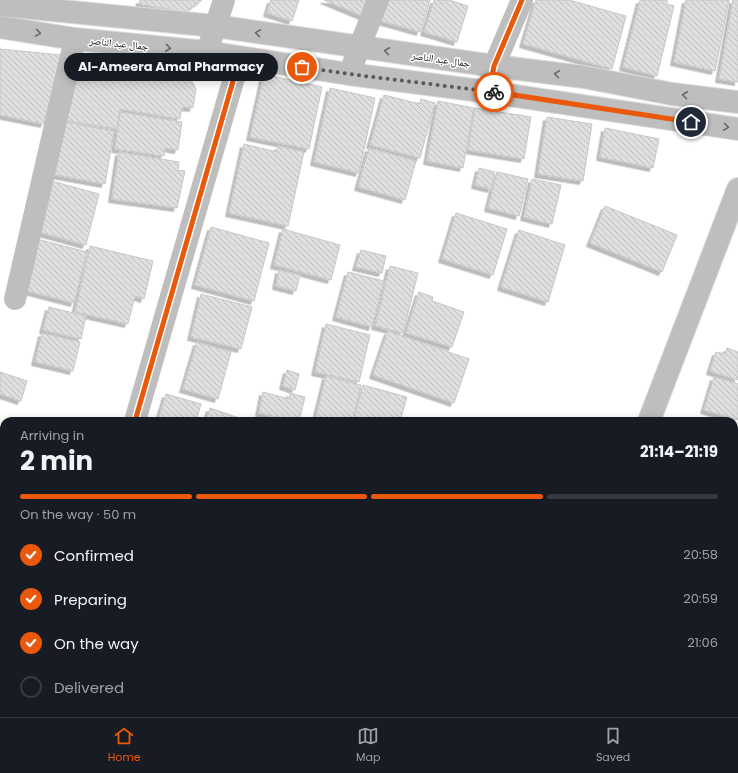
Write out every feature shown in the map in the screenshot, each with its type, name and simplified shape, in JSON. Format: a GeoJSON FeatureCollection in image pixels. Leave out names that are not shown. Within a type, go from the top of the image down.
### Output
{"type":"FeatureCollection","features":[{"type":"Feature","properties":{"kind":"main road"},"geometry":{"type":"LineString","coordinates":[[208,52],[224,0]]}},
{"type":"Feature","properties":{"kind":"main road"},"geometry":{"type":"LineString","coordinates":[[349,74],[378,0]]}},
{"type":"Feature","properties":{"kind":"main road"},"geometry":{"type":"LineString","coordinates":[[489,92],[494,66],[522,0]]}},
{"type":"Feature","properties":{"kind":"main road","name":"جمال عبد الناصر"},"geometry":{"type":"LineString","coordinates":[[0,5],[215,26],[494,66],[584,77],[672,94],[738,102]]}},
{"type":"Feature","properties":{"kind":"main road","name":"جمال عبد الناصر"},"geometry":{"type":"LineString","coordinates":[[0,27],[75,39],[208,52],[349,74],[489,92],[738,129]]}},
{"type":"Feature","properties":{"kind":"main road"},"geometry":{"type":"LineString","coordinates":[[15,299],[75,39]]}},
{"type":"Feature","properties":{"kind":"main road"},"geometry":{"type":"LineString","coordinates":[[136,417],[240,57]]}},
{"type":"Feature","properties":{"kind":"main road"},"geometry":{"type":"LineString","coordinates":[[651,417],[738,189]]}},
{"type":"Feature","properties":{"kind":"building"},"geometry":{"type":"Polygon","coordinates":[[[140,0],[202,0],[185,12],[139,4],[140,0]]]}},
{"type":"Feature","properties":{"kind":"building"},"geometry":{"type":"Polygon","coordinates":[[[271,0],[299,0],[292,21],[267,13],[271,0]]]}},
{"type":"Feature","properties":{"kind":"building"},"geometry":{"type":"Polygon","coordinates":[[[324,0],[372,0],[365,17],[324,0]]]}},
{"type":"Feature","properties":{"kind":"building"},"geometry":{"type":"Polygon","coordinates":[[[387,0],[430,0],[420,32],[381,21],[387,0]]]}},
{"type":"Feature","properties":{"kind":"building"},"geometry":{"type":"Polygon","coordinates":[[[434,0],[449,0],[468,6],[457,42],[424,32],[434,0]]]}},
{"type":"Feature","properties":{"kind":"building"},"geometry":{"type":"Polygon","coordinates":[[[536,0],[569,0],[626,16],[612,69],[523,44],[536,0]]]}},
{"type":"Feature","properties":{"kind":"building"},"geometry":{"type":"Polygon","coordinates":[[[640,0],[667,0],[667,4],[674,6],[657,76],[623,67],[640,0]]]}},
{"type":"Feature","properties":{"kind":"building"},"geometry":{"type":"Polygon","coordinates":[[[686,0],[729,0],[715,71],[674,62],[686,0]]]}},
{"type":"Feature","properties":{"kind":"building"},"geometry":{"type":"Polygon","coordinates":[[[733,0],[738,0],[738,82],[719,79],[733,0]]]}},
{"type":"Feature","properties":{"kind":"building"},"geometry":{"type":"Polygon","coordinates":[[[0,49],[61,55],[44,124],[0,115],[0,49]]]}},
{"type":"Feature","properties":{"kind":"building"},"geometry":{"type":"Polygon","coordinates":[[[73,52],[181,69],[189,76],[196,89],[193,108],[182,107],[180,119],[120,109],[117,129],[63,120],[73,52]]]}},
{"type":"Feature","properties":{"kind":"building"},"geometry":{"type":"Polygon","coordinates":[[[264,74],[322,87],[309,149],[250,137],[264,74]]]}},
{"type":"Feature","properties":{"kind":"building"},"geometry":{"type":"Polygon","coordinates":[[[330,88],[375,98],[359,173],[314,162],[330,88]]]}},
{"type":"Feature","properties":{"kind":"building"},"geometry":{"type":"Polygon","coordinates":[[[384,95],[420,104],[421,99],[435,103],[420,158],[370,145],[384,95]]]}},
{"type":"Feature","properties":{"kind":"building"},"geometry":{"type":"Polygon","coordinates":[[[438,101],[474,108],[463,168],[427,161],[438,101]]]}},
{"type":"Feature","properties":{"kind":"building"},"geometry":{"type":"Polygon","coordinates":[[[475,108],[531,117],[524,159],[468,150],[475,108]]]}},
{"type":"Feature","properties":{"kind":"building"},"geometry":{"type":"Polygon","coordinates":[[[120,112],[182,122],[178,150],[165,148],[164,156],[115,149],[120,112]]]}},
{"type":"Feature","properties":{"kind":"building"},"geometry":{"type":"Polygon","coordinates":[[[547,117],[592,124],[583,181],[538,174],[547,117]]]}},
{"type":"Feature","properties":{"kind":"building"},"geometry":{"type":"Polygon","coordinates":[[[59,121],[114,131],[105,184],[50,174],[59,121]]]}},
{"type":"Feature","properties":{"kind":"building"},"geometry":{"type":"Polygon","coordinates":[[[605,128],[659,139],[653,168],[600,157],[605,128]]]}},
{"type":"Feature","properties":{"kind":"building"},"geometry":{"type":"Polygon","coordinates":[[[244,144],[277,152],[278,146],[304,152],[288,226],[229,213],[244,144]]]}},
{"type":"Feature","properties":{"kind":"building"},"geometry":{"type":"Polygon","coordinates":[[[369,148],[416,161],[405,200],[358,187],[369,148]]]}},
{"type":"Feature","properties":{"kind":"building"},"geometry":{"type":"Polygon","coordinates":[[[119,152],[179,162],[178,170],[185,171],[177,208],[112,199],[119,152]]]}},
{"type":"Feature","properties":{"kind":"building"},"geometry":{"type":"Polygon","coordinates":[[[479,168],[495,172],[491,189],[475,185],[479,168]]]}},
{"type":"Feature","properties":{"kind":"building"},"geometry":{"type":"Polygon","coordinates":[[[497,172],[528,179],[519,216],[488,208],[497,172]]]}},
{"type":"Feature","properties":{"kind":"building"},"geometry":{"type":"Polygon","coordinates":[[[532,179],[561,185],[552,224],[524,217],[532,179]]]}},
{"type":"Feature","properties":{"kind":"building"},"geometry":{"type":"Polygon","coordinates":[[[48,180],[99,194],[86,245],[35,231],[48,180]]]}},
{"type":"Feature","properties":{"kind":"building"},"geometry":{"type":"Polygon","coordinates":[[[605,206],[677,235],[662,272],[590,243],[605,206]]]}},
{"type":"Feature","properties":{"kind":"building"},"geometry":{"type":"Polygon","coordinates":[[[456,213],[507,229],[493,275],[442,259],[456,213]]]}},
{"type":"Feature","properties":{"kind":"building"},"geometry":{"type":"Polygon","coordinates":[[[211,227],[269,243],[254,301],[195,285],[211,227]]]}},
{"type":"Feature","properties":{"kind":"building"},"geometry":{"type":"Polygon","coordinates":[[[283,229],[340,245],[331,280],[274,265],[283,229]]]}},
{"type":"Feature","properties":{"kind":"building"},"geometry":{"type":"Polygon","coordinates":[[[519,230],[565,245],[548,302],[501,287],[519,230]]]}},
{"type":"Feature","properties":{"kind":"building"},"geometry":{"type":"Polygon","coordinates":[[[33,238],[87,252],[74,303],[20,289],[33,238]]]}},
{"type":"Feature","properties":{"kind":"building"},"geometry":{"type":"Polygon","coordinates":[[[90,246],[153,261],[144,299],[135,296],[128,324],[75,312],[90,246]]]}},
{"type":"Feature","properties":{"kind":"building"},"geometry":{"type":"Polygon","coordinates":[[[361,250],[386,256],[382,273],[356,267],[361,250]]]}},
{"type":"Feature","properties":{"kind":"building"},"geometry":{"type":"Polygon","coordinates":[[[390,266],[418,273],[403,333],[375,326],[390,266]]]}},
{"type":"Feature","properties":{"kind":"building"},"geometry":{"type":"Polygon","coordinates":[[[279,270],[300,275],[296,291],[276,286],[279,270]]]}},
{"type":"Feature","properties":{"kind":"building"},"geometry":{"type":"Polygon","coordinates":[[[348,272],[384,281],[372,327],[336,317],[348,272]]]}},
{"type":"Feature","properties":{"kind":"building"},"geometry":{"type":"Polygon","coordinates":[[[419,292],[433,297],[432,301],[464,312],[452,347],[406,333],[419,292]]]}},
{"type":"Feature","properties":{"kind":"building"},"geometry":{"type":"Polygon","coordinates":[[[201,294],[252,307],[241,349],[191,337],[201,294]]]}},
{"type":"Feature","properties":{"kind":"building"},"geometry":{"type":"Polygon","coordinates":[[[49,307],[86,316],[81,339],[43,330],[49,307]]]}},
{"type":"Feature","properties":{"kind":"building"},"geometry":{"type":"Polygon","coordinates":[[[326,324],[370,335],[359,382],[315,372],[326,324]]]}},
{"type":"Feature","properties":{"kind":"building"},"geometry":{"type":"Polygon","coordinates":[[[388,331],[469,359],[454,403],[373,375],[388,331]]]}},
{"type":"Feature","properties":{"kind":"building"},"geometry":{"type":"Polygon","coordinates":[[[42,333],[80,342],[73,371],[35,362],[42,333]]]}},
{"type":"Feature","properties":{"kind":"building"},"geometry":{"type":"Polygon","coordinates":[[[197,342],[231,352],[218,399],[183,389],[197,342]]]}},
{"type":"Feature","properties":{"kind":"building"},"geometry":{"type":"Polygon","coordinates":[[[727,348],[738,352],[738,380],[710,371],[716,352],[725,354],[727,348]]]}},
{"type":"Feature","properties":{"kind":"building"},"geometry":{"type":"Polygon","coordinates":[[[287,370],[299,374],[295,390],[283,386],[287,370]]]}},
{"type":"Feature","properties":{"kind":"building"},"geometry":{"type":"Polygon","coordinates":[[[0,372],[27,381],[21,401],[0,394],[0,372]]]}},
{"type":"Feature","properties":{"kind":"building"},"geometry":{"type":"Polygon","coordinates":[[[326,376],[361,385],[354,417],[316,417],[326,376]]]}},
{"type":"Feature","properties":{"kind":"building"},"geometry":{"type":"Polygon","coordinates":[[[714,377],[738,384],[738,417],[728,417],[704,410],[714,377]]]}},
{"type":"Feature","properties":{"kind":"building"},"geometry":{"type":"Polygon","coordinates":[[[363,385],[407,397],[401,417],[354,417],[363,385]]]}},
{"type":"Feature","properties":{"kind":"building"},"geometry":{"type":"Polygon","coordinates":[[[263,392],[289,399],[290,393],[305,397],[300,417],[275,417],[259,413],[263,392]]]}},
{"type":"Feature","properties":{"kind":"building"},"geometry":{"type":"Polygon","coordinates":[[[166,394],[201,404],[197,417],[159,417],[166,394]]]}},
{"type":"Feature","properties":{"kind":"building"},"geometry":{"type":"Polygon","coordinates":[[[210,408],[236,417],[207,417],[210,408]]]}},
{"type":"Feature","properties":{"kind":"cycle path"},"geometry":{"type":"LineString","coordinates":[[489,92],[494,66],[522,0]]}},
{"type":"Feature","properties":{"kind":"cycle path"},"geometry":{"type":"LineString","coordinates":[[136,417],[240,57]]}},
{"type":"Feature","properties":{"kind":"way so far"},"geometry":{"type":"LineString","coordinates":[[302,67],[494,92]]}},
{"type":"Feature","properties":{"kind":"place","name":"Al-Ameera Amal Pharmacy"},"geometry":{"type":"Point","coordinates":[302,67]}},
{"type":"Feature","properties":{"kind":"route"},"geometry":{"type":"LineString","coordinates":[[494,92],[691,122]]}}]}
